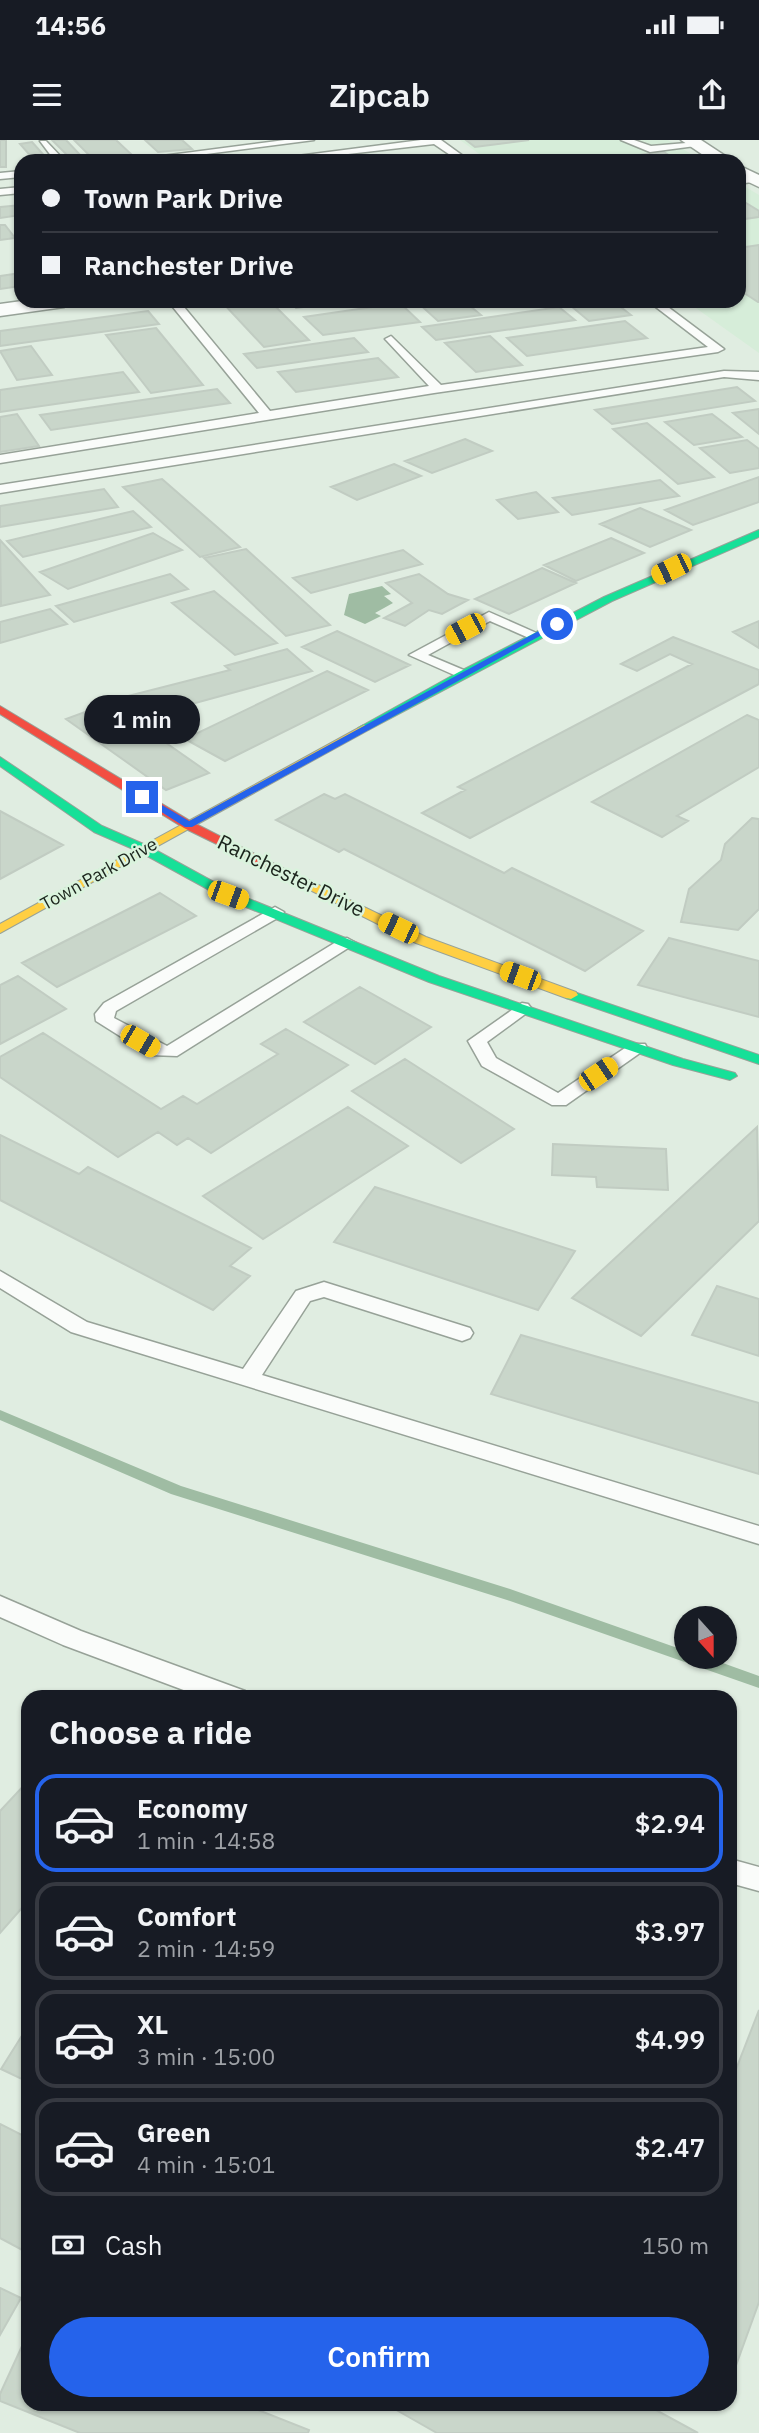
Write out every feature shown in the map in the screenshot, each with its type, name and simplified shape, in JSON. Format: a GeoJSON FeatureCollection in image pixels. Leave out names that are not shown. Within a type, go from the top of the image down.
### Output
{"type":"FeatureCollection","features":[{"type":"Feature","properties":{"kind":"street"},"geometry":{"type":"LineString","coordinates":[[694,143],[712,154]]}},
{"type":"Feature","properties":{"kind":"street","name":"Town Park Drive"},"geometry":{"type":"LineString","coordinates":[[0,929],[534,635],[694,558],[759,533]]}},
{"type":"Feature","properties":{"kind":"street","name":"Ranchester Drive"},"geometry":{"type":"LineString","coordinates":[[0,709],[188,825],[421,940],[759,1060]]}},
{"type":"Feature","properties":{"kind":"street","name":"Ranchester Drive"},"geometry":{"type":"LineString","coordinates":[[0,761],[98,829],[144,849],[228,895],[434,979],[638,1048],[746,1081]]}},
{"type":"Feature","properties":{"kind":"street"},"geometry":{"type":"LineString","coordinates":[[548,1017],[568,994]]}},
{"type":"Feature","properties":{"kind":"lane"},"geometry":{"type":"LineString","coordinates":[[212,140],[223,150]]}},
{"type":"Feature","properties":{"kind":"lane"},"geometry":{"type":"LineString","coordinates":[[189,154],[309,140]]}},
{"type":"Feature","properties":{"kind":"lane"},"geometry":{"type":"LineString","coordinates":[[626,140],[650,149],[694,143]]}},
{"type":"Feature","properties":{"kind":"lane"},"geometry":{"type":"LineString","coordinates":[[324,154],[436,141],[455,154]]}},
{"type":"Feature","properties":{"kind":"lane"},"geometry":{"type":"LineString","coordinates":[[43,143],[53,154]]}},
{"type":"Feature","properties":{"kind":"lane"},"geometry":{"type":"LineString","coordinates":[[179,308],[267,415]]}},
{"type":"Feature","properties":{"kind":"lane"},"geometry":{"type":"LineString","coordinates":[[0,459],[434,389],[718,349],[662,308]]}},
{"type":"Feature","properties":{"kind":"lane"},"geometry":{"type":"LineString","coordinates":[[391,339],[435,384],[434,389]]}},
{"type":"Feature","properties":{"kind":"lane"},"geometry":{"type":"LineString","coordinates":[[0,489],[724,374],[755,374],[759,377]]}},
{"type":"Feature","properties":{"kind":"lane"},"geometry":{"type":"LineString","coordinates":[[461,674],[416,655],[489,616],[534,635]]}},
{"type":"Feature","properties":{"kind":"lane"},"geometry":{"type":"LineString","coordinates":[[275,912],[110,1007],[104,1014],[105,1021],[157,1051],[170,1052],[347,943]]}},
{"type":"Feature","properties":{"kind":"lane"},"geometry":{"type":"LineString","coordinates":[[522,1008],[477,1041],[489,1062],[559,1101],[638,1048]]}},
{"type":"Feature","properties":{"kind":"lane"},"geometry":{"type":"LineString","coordinates":[[0,1278],[79,1327],[759,1535]]}},
{"type":"Feature","properties":{"kind":"lane"},"geometry":{"type":"LineString","coordinates":[[247,1378],[303,1296],[324,1289],[462,1333]]}},
{"type":"Feature","properties":{"kind":"lane"},"geometry":{"type":"LineString","coordinates":[[0,1606],[72,1638],[214,1690]]}},
{"type":"Feature","properties":{"kind":"shaded area"},"geometry":{"type":"Polygon","coordinates":[[[460,140],[668,140],[691,154],[479,154],[460,140]]]}},
{"type":"Feature","properties":{"kind":"shaded area"},"geometry":{"type":"Polygon","coordinates":[[[746,187],[759,195],[759,353],[696,308],[746,308],[746,187]]]}},
{"type":"Feature","properties":{"kind":"shaded area"},"geometry":{"type":"Polygon","coordinates":[[[382,586],[391,594],[384,596],[393,603],[375,613],[381,616],[365,624],[344,615],[349,594],[382,586]]]}},
{"type":"Feature","properties":{"kind":"building"},"geometry":{"type":"Polygon","coordinates":[[[0,140],[6,140],[6,167],[0,167],[0,140]]]}},
{"type":"Feature","properties":{"kind":"building"},"geometry":{"type":"Polygon","coordinates":[[[52,140],[66,140],[79,154],[66,154],[52,140]]]}},
{"type":"Feature","properties":{"kind":"building"},"geometry":{"type":"Polygon","coordinates":[[[74,140],[116,140],[131,154],[88,154],[74,140]]]}},
{"type":"Feature","properties":{"kind":"building"},"geometry":{"type":"Polygon","coordinates":[[[145,140],[182,140],[192,149],[158,152],[145,140]]]}},
{"type":"Feature","properties":{"kind":"building"},"geometry":{"type":"Polygon","coordinates":[[[466,140],[529,140],[475,147],[466,140]]]}},
{"type":"Feature","properties":{"kind":"building"},"geometry":{"type":"Polygon","coordinates":[[[32,142],[43,154],[29,154],[20,144],[32,142]]]}},
{"type":"Feature","properties":{"kind":"building"},"geometry":{"type":"Polygon","coordinates":[[[746,203],[759,211],[759,217],[746,219],[746,203]]]}},
{"type":"Feature","properties":{"kind":"building"},"geometry":{"type":"Polygon","coordinates":[[[14,206],[14,216],[0,218],[0,207],[14,206]]]}},
{"type":"Feature","properties":{"kind":"building"},"geometry":{"type":"Polygon","coordinates":[[[0,225],[5,225],[14,238],[0,240],[0,225]]]}},
{"type":"Feature","properties":{"kind":"building"},"geometry":{"type":"Polygon","coordinates":[[[759,245],[759,302],[746,294],[746,247],[759,245]]]}},
{"type":"Feature","properties":{"kind":"building"},"geometry":{"type":"Polygon","coordinates":[[[14,274],[14,287],[0,289],[0,276],[14,274]]]}},
{"type":"Feature","properties":{"kind":"building"},"geometry":{"type":"Polygon","coordinates":[[[228,308],[277,308],[309,340],[264,347],[228,308]]]}},
{"type":"Feature","properties":{"kind":"building"},"geometry":{"type":"Polygon","coordinates":[[[366,308],[405,308],[420,322],[323,335],[304,317],[366,308]]]}},
{"type":"Feature","properties":{"kind":"building"},"geometry":{"type":"Polygon","coordinates":[[[424,308],[472,308],[481,315],[438,321],[424,308]]]}},
{"type":"Feature","properties":{"kind":"building"},"geometry":{"type":"Polygon","coordinates":[[[552,308],[560,308],[575,320],[436,340],[422,327],[552,308]]]}},
{"type":"Feature","properties":{"kind":"building"},"geometry":{"type":"Polygon","coordinates":[[[573,308],[622,308],[631,315],[589,321],[573,308]]]}},
{"type":"Feature","properties":{"kind":"building"},"geometry":{"type":"Polygon","coordinates":[[[148,311],[159,324],[0,346],[0,331],[148,311]]]}},
{"type":"Feature","properties":{"kind":"building"},"geometry":{"type":"Polygon","coordinates":[[[625,321],[647,338],[527,356],[507,338],[625,321]]]}},
{"type":"Feature","properties":{"kind":"building"},"geometry":{"type":"Polygon","coordinates":[[[156,328],[203,385],[151,393],[106,335],[156,328]]]}},
{"type":"Feature","properties":{"kind":"building"},"geometry":{"type":"Polygon","coordinates":[[[490,336],[522,365],[476,372],[445,343],[490,336]]]}},
{"type":"Feature","properties":{"kind":"building"},"geometry":{"type":"Polygon","coordinates":[[[354,338],[368,352],[257,368],[244,354],[354,338]]]}},
{"type":"Feature","properties":{"kind":"building"},"geometry":{"type":"Polygon","coordinates":[[[31,346],[52,375],[17,380],[0,351],[31,346]]]}},
{"type":"Feature","properties":{"kind":"building"},"geometry":{"type":"Polygon","coordinates":[[[378,358],[398,377],[296,392],[278,372],[378,358]]]}},
{"type":"Feature","properties":{"kind":"building"},"geometry":{"type":"Polygon","coordinates":[[[123,372],[139,392],[0,412],[0,390],[123,372]]]}},
{"type":"Feature","properties":{"kind":"building"},"geometry":{"type":"Polygon","coordinates":[[[737,387],[755,401],[612,424],[595,410],[737,387]]]}},
{"type":"Feature","properties":{"kind":"building"},"geometry":{"type":"Polygon","coordinates":[[[217,389],[230,403],[51,430],[40,415],[217,389]]]}},
{"type":"Feature","properties":{"kind":"building"},"geometry":{"type":"Polygon","coordinates":[[[759,409],[759,434],[733,413],[759,409]]]}},
{"type":"Feature","properties":{"kind":"building"},"geometry":{"type":"Polygon","coordinates":[[[17,414],[39,446],[0,452],[0,417],[17,414]]]}},
{"type":"Feature","properties":{"kind":"building"},"geometry":{"type":"Polygon","coordinates":[[[712,414],[742,437],[694,445],[665,422],[712,414]]]}},
{"type":"Feature","properties":{"kind":"building"},"geometry":{"type":"Polygon","coordinates":[[[647,423],[714,477],[678,484],[613,429],[647,423]]]}},
{"type":"Feature","properties":{"kind":"building"},"geometry":{"type":"Polygon","coordinates":[[[465,439],[492,451],[432,473],[405,461],[465,439]]]}},
{"type":"Feature","properties":{"kind":"building"},"geometry":{"type":"Polygon","coordinates":[[[747,440],[759,449],[759,468],[730,473],[700,448],[747,440]]]}},
{"type":"Feature","properties":{"kind":"building"},"geometry":{"type":"Polygon","coordinates":[[[394,464],[421,476],[357,500],[331,487],[394,464]]]}},
{"type":"Feature","properties":{"kind":"building"},"geometry":{"type":"Polygon","coordinates":[[[759,477],[759,502],[693,525],[665,510],[759,477]]]}},
{"type":"Feature","properties":{"kind":"building"},"geometry":{"type":"Polygon","coordinates":[[[162,479],[240,547],[200,557],[123,487],[162,479]]]}},
{"type":"Feature","properties":{"kind":"building"},"geometry":{"type":"Polygon","coordinates":[[[660,480],[679,496],[572,515],[553,498],[660,480]]]}},
{"type":"Feature","properties":{"kind":"building"},"geometry":{"type":"Polygon","coordinates":[[[104,489],[118,507],[0,527],[0,506],[104,489]]]}},
{"type":"Feature","properties":{"kind":"building"},"geometry":{"type":"Polygon","coordinates":[[[536,492],[558,512],[518,519],[497,500],[536,492]]]}},
{"type":"Feature","properties":{"kind":"building"},"geometry":{"type":"Polygon","coordinates":[[[640,508],[691,530],[650,547],[600,524],[640,508]]]}},
{"type":"Feature","properties":{"kind":"building"},"geometry":{"type":"Polygon","coordinates":[[[133,511],[151,527],[23,557],[7,541],[133,511]]]}},
{"type":"Feature","properties":{"kind":"building"},"geometry":{"type":"Polygon","coordinates":[[[153,533],[182,550],[68,589],[40,572],[153,533]]]}},
{"type":"Feature","properties":{"kind":"building"},"geometry":{"type":"Polygon","coordinates":[[[611,538],[644,553],[576,581],[544,565],[611,538]]]}},
{"type":"Feature","properties":{"kind":"building"},"geometry":{"type":"Polygon","coordinates":[[[0,540],[50,595],[1,606],[0,540]]]}},
{"type":"Feature","properties":{"kind":"building"},"geometry":{"type":"Polygon","coordinates":[[[246,549],[330,625],[286,636],[204,558],[246,549]]]}},
{"type":"Feature","properties":{"kind":"building"},"geometry":{"type":"Polygon","coordinates":[[[403,550],[422,564],[311,593],[293,578],[403,550]]]}},
{"type":"Feature","properties":{"kind":"building"},"geometry":{"type":"Polygon","coordinates":[[[542,568],[576,583],[509,614],[475,599],[542,568]]]}},
{"type":"Feature","properties":{"kind":"building"},"geometry":{"type":"Polygon","coordinates":[[[170,574],[188,589],[74,622],[56,606],[170,574]]]}},
{"type":"Feature","properties":{"kind":"building"},"geometry":{"type":"Polygon","coordinates":[[[419,574],[448,594],[468,600],[442,614],[429,610],[405,626],[384,618],[412,603],[386,583],[419,574]]]}},
{"type":"Feature","properties":{"kind":"building"},"geometry":{"type":"Polygon","coordinates":[[[214,591],[277,643],[235,655],[172,603],[214,591]]]}},
{"type":"Feature","properties":{"kind":"building"},"geometry":{"type":"Polygon","coordinates":[[[50,609],[67,624],[0,643],[0,622],[50,609]]]}},
{"type":"Feature","properties":{"kind":"building"},"geometry":{"type":"Polygon","coordinates":[[[759,621],[759,648],[733,632],[759,621]]]}},
{"type":"Feature","properties":{"kind":"building"},"geometry":{"type":"Polygon","coordinates":[[[337,631],[410,665],[375,682],[302,647],[337,631]]]}},
{"type":"Feature","properties":{"kind":"building"},"geometry":{"type":"Polygon","coordinates":[[[673,637],[759,670],[759,684],[470,838],[422,813],[465,790],[458,787],[692,664],[670,654],[637,671],[621,664],[673,637]]]}},
{"type":"Feature","properties":{"kind":"building"},"geometry":{"type":"Polygon","coordinates":[[[287,649],[312,671],[148,716],[128,696],[230,670],[225,666],[287,649]]]}},
{"type":"Feature","properties":{"kind":"building"},"geometry":{"type":"Polygon","coordinates":[[[327,671],[368,690],[225,761],[185,739],[327,671]]]}},
{"type":"Feature","properties":{"kind":"building"},"geometry":{"type":"Polygon","coordinates":[[[109,703],[209,773],[166,790],[66,719],[109,703]]]}},
{"type":"Feature","properties":{"kind":"building"},"geometry":{"type":"Polygon","coordinates":[[[747,715],[759,720],[759,767],[677,816],[688,821],[662,837],[592,802],[747,715]]]}},
{"type":"Feature","properties":{"kind":"building"},"geometry":{"type":"Polygon","coordinates":[[[324,794],[335,799],[345,794],[504,873],[512,868],[643,931],[585,971],[344,849],[339,852],[276,820],[324,794]]]}},
{"type":"Feature","properties":{"kind":"building"},"geometry":{"type":"Polygon","coordinates":[[[0,811],[63,845],[0,879],[0,811]]]}},
{"type":"Feature","properties":{"kind":"building"},"geometry":{"type":"Polygon","coordinates":[[[752,818],[759,819],[759,909],[738,930],[681,922],[689,889],[721,860],[725,844],[752,818]]]}},
{"type":"Feature","properties":{"kind":"building"},"geometry":{"type":"Polygon","coordinates":[[[160,893],[196,916],[57,987],[22,963],[160,893]]]}},
{"type":"Feature","properties":{"kind":"building"},"geometry":{"type":"Polygon","coordinates":[[[669,938],[759,961],[759,1017],[638,985],[669,938]]]}},
{"type":"Feature","properties":{"kind":"building"},"geometry":{"type":"Polygon","coordinates":[[[18,976],[66,1009],[0,1044],[0,985],[18,976]]]}},
{"type":"Feature","properties":{"kind":"building"},"geometry":{"type":"Polygon","coordinates":[[[360,987],[431,1027],[375,1064],[304,1022],[360,987]]]}},
{"type":"Feature","properties":{"kind":"building"},"geometry":{"type":"Polygon","coordinates":[[[286,1029],[348,1065],[211,1153],[188,1138],[177,1145],[158,1132],[118,1157],[0,1077],[0,1057],[43,1033],[161,1109],[183,1096],[197,1104],[278,1054],[261,1044],[286,1029]]]}},
{"type":"Feature","properties":{"kind":"building"},"geometry":{"type":"Polygon","coordinates":[[[405,1059],[514,1129],[461,1163],[352,1091],[405,1059]]]}},
{"type":"Feature","properties":{"kind":"building"},"geometry":{"type":"Polygon","coordinates":[[[348,1107],[408,1146],[263,1239],[203,1196],[348,1107]]]}},
{"type":"Feature","properties":{"kind":"building"},"geometry":{"type":"Polygon","coordinates":[[[757,1127],[759,1221],[641,1336],[572,1298],[757,1127]]]}},
{"type":"Feature","properties":{"kind":"building"},"geometry":{"type":"Polygon","coordinates":[[[0,1135],[79,1174],[88,1167],[251,1248],[230,1266],[250,1276],[213,1310],[0,1200],[0,1135]]]}},
{"type":"Feature","properties":{"kind":"building"},"geometry":{"type":"Polygon","coordinates":[[[553,1144],[666,1149],[668,1190],[597,1187],[596,1177],[552,1175],[553,1144]]]}},
{"type":"Feature","properties":{"kind":"building"},"geometry":{"type":"Polygon","coordinates":[[[375,1187],[575,1251],[538,1310],[334,1242],[375,1187]]]}},
{"type":"Feature","properties":{"kind":"building"},"geometry":{"type":"Polygon","coordinates":[[[717,1286],[759,1299],[759,1356],[692,1335],[717,1286]]]}},
{"type":"Feature","properties":{"kind":"building"},"geometry":{"type":"Polygon","coordinates":[[[521,1335],[759,1403],[759,1474],[491,1394],[521,1335]]]}},
{"type":"Feature","properties":{"kind":"building"},"geometry":{"type":"Polygon","coordinates":[[[21,1788],[21,1909],[0,1933],[0,1811],[21,1788]]]}},
{"type":"Feature","properties":{"kind":"building"},"geometry":{"type":"Polygon","coordinates":[[[759,2010],[759,2302],[737,2363],[737,2067],[759,2010]]]}},
{"type":"Feature","properties":{"kind":"building"},"geometry":{"type":"Polygon","coordinates":[[[21,2037],[21,2079],[1,2069],[21,2037]]]}},
{"type":"Feature","properties":{"kind":"building"},"geometry":{"type":"Polygon","coordinates":[[[0,2124],[21,2134],[21,2249],[0,2238],[0,2124]]]}},
{"type":"Feature","properties":{"kind":"building"},"geometry":{"type":"Polygon","coordinates":[[[0,2288],[21,2298],[0,2335],[0,2288]]]}},
{"type":"Feature","properties":{"kind":"building"},"geometry":{"type":"Polygon","coordinates":[[[21,2348],[21,2409],[0,2401],[0,2394],[21,2348]]]}},
{"type":"Feature","properties":{"kind":"building"},"geometry":{"type":"Polygon","coordinates":[[[25,2411],[261,2411],[309,2430],[308,2433],[80,2433],[25,2411]]]}},
{"type":"Feature","properties":{"kind":"building"},"geometry":{"type":"Polygon","coordinates":[[[398,2411],[658,2411],[698,2433],[437,2433],[398,2411]]]}},
{"type":"Feature","properties":{"kind":"waterway"},"geometry":{"type":"LineString","coordinates":[[0,1415],[176,1490],[510,1595],[674,1653]]}},
{"type":"Feature","properties":{"kind":"waterway"},"geometry":{"type":"LineString","coordinates":[[725,1670],[759,1682]]}},
{"type":"Feature","properties":{"kind":"traffic: fast"},"geometry":{"type":"LineString","coordinates":[[364,728],[608,599],[759,533]]}},
{"type":"Feature","properties":{"kind":"traffic: fast"},"geometry":{"type":"LineString","coordinates":[[0,761],[98,829],[144,849],[228,895],[434,979],[678,1062],[730,1076]]}},
{"type":"Feature","properties":{"kind":"traffic: fast"},"geometry":{"type":"LineString","coordinates":[[571,995],[759,1060]]}},
{"type":"Feature","properties":{"kind":"traffic: slow"},"geometry":{"type":"LineString","coordinates":[[0,929],[364,728]]}},
{"type":"Feature","properties":{"kind":"traffic: slow"},"geometry":{"type":"LineString","coordinates":[[302,881],[421,940],[571,995]]}},
{"type":"Feature","properties":{"kind":"traffic: jam"},"geometry":{"type":"LineString","coordinates":[[0,709],[188,825],[302,881]]}},
{"type":"Feature","properties":{"kind":"route"},"geometry":{"type":"LineString","coordinates":[[142,797],[188,825],[517,643],[557,624]]}}]}
